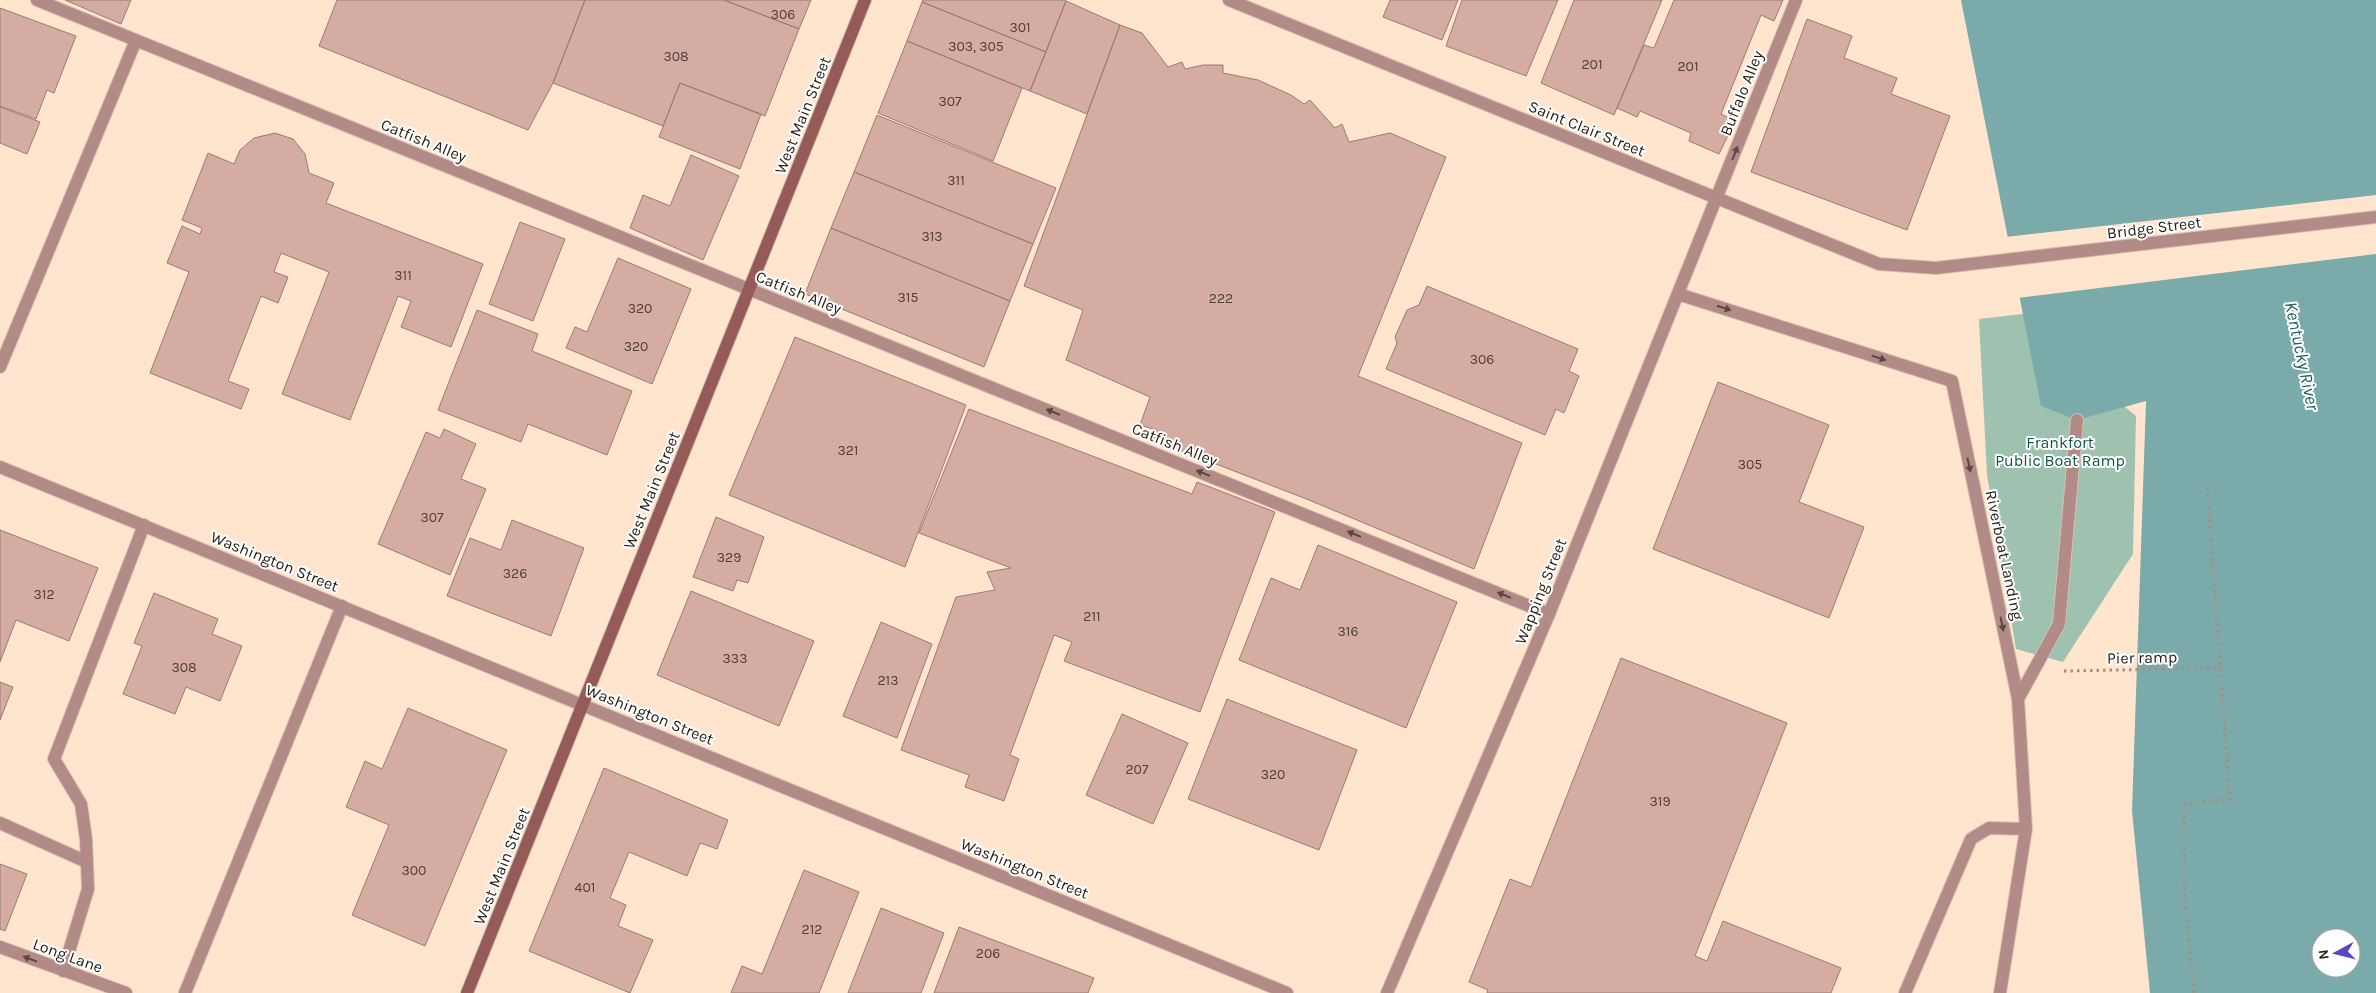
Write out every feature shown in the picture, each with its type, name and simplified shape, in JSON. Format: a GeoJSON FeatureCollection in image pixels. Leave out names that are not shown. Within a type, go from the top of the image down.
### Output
{"type":"FeatureCollection","features":[{"type":"Feature","properties":{"kind":"main road","name":"West Main Street"},"geometry":{"type":"LineString","coordinates":[[468,993],[865,0]]}},
{"type":"Feature","properties":{"kind":"street","name":"Catfish Alley"},"geometry":{"type":"LineString","coordinates":[[37,0],[1549,614]]}},
{"type":"Feature","properties":{"kind":"street","name":"Saint Clair Street"},"geometry":{"type":"LineString","coordinates":[[1229,0],[1879,264],[1936,268]]}},
{"type":"Feature","properties":{"kind":"street","name":"Buffalo Alley"},"geometry":{"type":"LineString","coordinates":[[1716,198],[1796,0]]}},
{"type":"Feature","properties":{"kind":"street"},"geometry":{"type":"LineString","coordinates":[[0,367],[136,40]]}},
{"type":"Feature","properties":{"kind":"street","name":"Wapping Street"},"geometry":{"type":"LineString","coordinates":[[1387,993],[1549,614],[1716,198]]}},
{"type":"Feature","properties":{"kind":"street","name":"Bridge Street"},"geometry":{"type":"LineString","coordinates":[[1936,268],[2376,218]]}},
{"type":"Feature","properties":{"kind":"street","name":"Riverboat Landing"},"geometry":{"type":"LineString","coordinates":[[1678,294],[1952,381],[2018,699],[2026,829],[2000,993]]}},
{"type":"Feature","properties":{"kind":"street"},"geometry":{"type":"LineString","coordinates":[[2018,699],[2059,624],[2077,420]]}},
{"type":"Feature","properties":{"kind":"street","name":"Washington Street"},"geometry":{"type":"LineString","coordinates":[[0,467],[584,704],[1287,993]]}},
{"type":"Feature","properties":{"kind":"street"},"geometry":{"type":"LineString","coordinates":[[63,971],[88,888],[87,862],[81,804],[54,759],[144,525]]}},
{"type":"Feature","properties":{"kind":"street"},"geometry":{"type":"LineString","coordinates":[[185,993],[342,606]]}},
{"type":"Feature","properties":{"kind":"street"},"geometry":{"type":"LineString","coordinates":[[0,823],[87,862]]}},
{"type":"Feature","properties":{"kind":"street"},"geometry":{"type":"LineString","coordinates":[[1905,993],[1971,839],[1989,828],[2026,829]]}},
{"type":"Feature","properties":{"kind":"street","name":"Long Lane"},"geometry":{"type":"LineString","coordinates":[[0,947],[126,993]]}},
{"type":"Feature","properties":{"kind":"path"},"geometry":{"type":"LineString","coordinates":[[2194,993],[2185,899],[2184,804],[2230,799],[2207,483]]}},
{"type":"Feature","properties":{"kind":"path","name":"Pier ramp"},"geometry":{"type":"LineString","coordinates":[[2064,672],[2220,668]]}},
{"type":"Feature","properties":{"kind":"green space","name":"Frankfort Public Boat Ramp"},"geometry":{"type":"Polygon","coordinates":[[[2050,311],[2102,388],[2136,416],[2133,554],[2063,662],[2016,649],[1987,475],[1979,319],[2050,311]]]}},
{"type":"Feature","properties":{"kind":"water","name":"Kentucky River"},"geometry":{"type":"Polygon","coordinates":[[[1961,0],[2376,0],[2376,993],[2150,993],[2132,811],[2146,401],[2077,420],[2041,406],[1961,0]]]}},
{"type":"Feature","properties":{"kind":"pier"},"geometry":{"type":"Polygon","coordinates":[[[2376,195],[2376,254],[2017,298],[2005,237],[2376,195]]]}},
{"type":"Feature","properties":{"kind":"building"},"geometry":{"type":"Polygon","coordinates":[[[65,0],[131,0],[121,24],[65,0]]]}},
{"type":"Feature","properties":{"kind":"building"},"geometry":{"type":"Polygon","coordinates":[[[337,0],[585,0],[553,83],[528,130],[319,46],[337,0]]]}},
{"type":"Feature","properties":{"kind":"building"},"geometry":{"type":"Polygon","coordinates":[[[585,0],[724,0],[799,29],[765,116],[680,83],[663,126],[553,83],[585,0]]]}},
{"type":"Feature","properties":{"kind":"building"},"geometry":{"type":"Polygon","coordinates":[[[724,0],[811,0],[799,29],[724,0]]]}},
{"type":"Feature","properties":{"kind":"building"},"geometry":{"type":"Polygon","coordinates":[[[923,0],[1066,1],[1046,52],[922,2],[923,0]]]}},
{"type":"Feature","properties":{"kind":"building"},"geometry":{"type":"Polygon","coordinates":[[[1390,0],[1458,0],[1442,40],[1383,17],[1390,0]]]}},
{"type":"Feature","properties":{"kind":"building"},"geometry":{"type":"Polygon","coordinates":[[[1462,0],[1558,0],[1526,76],[1446,46],[1462,0]]]}},
{"type":"Feature","properties":{"kind":"building"},"geometry":{"type":"Polygon","coordinates":[[[1574,0],[1662,0],[1614,115],[1541,83],[1574,0]]]}},
{"type":"Feature","properties":{"kind":"building"},"geometry":{"type":"Polygon","coordinates":[[[1674,0],[1783,0],[1774,21],[1761,15],[1721,114],[1735,121],[1719,154],[1689,141],[1691,133],[1640,111],[1637,117],[1617,108],[1644,45],[1654,48],[1674,0]]]}},
{"type":"Feature","properties":{"kind":"building"},"geometry":{"type":"Polygon","coordinates":[[[1066,1],[1120,25],[1087,114],[1030,91],[1066,1]]]}},
{"type":"Feature","properties":{"kind":"building"},"geometry":{"type":"Polygon","coordinates":[[[922,2],[1046,52],[1030,91],[907,41],[922,2]]]}},
{"type":"Feature","properties":{"kind":"building"},"geometry":{"type":"Polygon","coordinates":[[[0,8],[76,36],[54,93],[47,90],[36,119],[0,106],[0,8]]]}},
{"type":"Feature","properties":{"kind":"building"},"geometry":{"type":"Polygon","coordinates":[[[1807,19],[1852,36],[1844,58],[1897,78],[1891,94],[1950,116],[1907,230],[1751,172],[1807,19]]]}},
{"type":"Feature","properties":{"kind":"building"},"geometry":{"type":"Polygon","coordinates":[[[1120,25],[1142,33],[1168,67],[1182,62],[1185,69],[1203,65],[1223,65],[1223,73],[1258,80],[1291,95],[1304,104],[1310,100],[1335,128],[1342,124],[1349,142],[1390,133],[1446,157],[1358,376],[1522,443],[1474,569],[1309,500],[1154,440],[1156,430],[1140,425],[1150,397],[1066,360],[1083,310],[1024,286],[1120,25]]]}},
{"type":"Feature","properties":{"kind":"building"},"geometry":{"type":"Polygon","coordinates":[[[907,41],[1022,88],[993,161],[878,113],[907,41]]]}},
{"type":"Feature","properties":{"kind":"building"},"geometry":{"type":"Polygon","coordinates":[[[680,83],[761,114],[740,169],[659,137],[680,83]]]}},
{"type":"Feature","properties":{"kind":"building"},"geometry":{"type":"Polygon","coordinates":[[[0,107],[40,122],[27,154],[0,143],[0,107]]]}},
{"type":"Feature","properties":{"kind":"building"},"geometry":{"type":"Polygon","coordinates":[[[877,115],[1056,188],[1033,244],[854,172],[877,115]]]}},
{"type":"Feature","properties":{"kind":"building"},"geometry":{"type":"Polygon","coordinates":[[[275,133],[293,139],[305,154],[309,173],[334,183],[326,203],[483,264],[451,347],[401,327],[411,301],[398,296],[350,420],[282,394],[329,272],[281,253],[274,272],[288,277],[278,303],[261,296],[228,381],[249,389],[241,409],[150,373],[189,272],[167,263],[182,226],[200,234],[202,228],[182,220],[208,153],[234,164],[240,150],[254,138],[275,133]]]}},
{"type":"Feature","properties":{"kind":"building"},"geometry":{"type":"Polygon","coordinates":[[[691,155],[739,176],[703,260],[630,228],[643,195],[670,206],[691,155]]]}},
{"type":"Feature","properties":{"kind":"building"},"geometry":{"type":"Polygon","coordinates":[[[854,172],[1033,244],[1010,301],[831,228],[854,172]]]}},
{"type":"Feature","properties":{"kind":"building"},"geometry":{"type":"Polygon","coordinates":[[[520,222],[565,239],[533,321],[489,304],[520,222]]]}},
{"type":"Feature","properties":{"kind":"building"},"geometry":{"type":"Polygon","coordinates":[[[831,228],[1010,301],[984,367],[805,294],[831,228]]]}},
{"type":"Feature","properties":{"kind":"building"},"geometry":{"type":"Polygon","coordinates":[[[618,258],[691,289],[652,384],[566,348],[575,327],[587,332],[618,258]]]}},
{"type":"Feature","properties":{"kind":"building"},"geometry":{"type":"Polygon","coordinates":[[[1427,286],[1578,349],[1569,371],[1579,376],[1564,413],[1556,409],[1545,435],[1386,369],[1397,343],[1395,337],[1407,310],[1419,305],[1427,286]]]}},
{"type":"Feature","properties":{"kind":"building"},"geometry":{"type":"Polygon","coordinates":[[[477,310],[538,334],[532,351],[632,391],[607,455],[528,424],[521,442],[438,410],[477,310]]]}},
{"type":"Feature","properties":{"kind":"building"},"geometry":{"type":"Polygon","coordinates":[[[795,337],[966,405],[905,567],[729,495],[795,337]]]}},
{"type":"Feature","properties":{"kind":"building"},"geometry":{"type":"Polygon","coordinates":[[[1718,382],[1829,425],[1799,502],[1864,527],[1829,618],[1653,549],[1718,382]]]}},
{"type":"Feature","properties":{"kind":"building"},"geometry":{"type":"Polygon","coordinates":[[[969,409],[1192,494],[1197,482],[1275,512],[1200,712],[1064,661],[1072,642],[1054,635],[1010,755],[1019,759],[1004,801],[965,787],[969,775],[901,750],[956,597],[995,590],[987,572],[1011,568],[919,533],[969,409]]]}},
{"type":"Feature","properties":{"kind":"building"},"geometry":{"type":"Polygon","coordinates":[[[444,429],[476,444],[461,479],[486,489],[450,575],[378,544],[426,432],[440,438],[444,429]]]}},
{"type":"Feature","properties":{"kind":"building"},"geometry":{"type":"Polygon","coordinates":[[[716,517],[764,537],[748,583],[737,580],[733,591],[693,577],[716,517]]]}},
{"type":"Feature","properties":{"kind":"building"},"geometry":{"type":"Polygon","coordinates":[[[512,520],[584,548],[551,636],[447,596],[470,538],[501,550],[512,520]]]}},
{"type":"Feature","properties":{"kind":"building"},"geometry":{"type":"Polygon","coordinates":[[[0,530],[98,568],[69,641],[16,620],[0,662],[0,530]]]}},
{"type":"Feature","properties":{"kind":"building"},"geometry":{"type":"Polygon","coordinates":[[[1318,545],[1457,602],[1406,728],[1239,660],[1271,578],[1300,590],[1318,545]]]}},
{"type":"Feature","properties":{"kind":"building"},"geometry":{"type":"Polygon","coordinates":[[[691,591],[814,641],[779,726],[657,675],[691,591]]]}},
{"type":"Feature","properties":{"kind":"building"},"geometry":{"type":"Polygon","coordinates":[[[154,593],[218,619],[212,634],[242,646],[220,701],[186,687],[175,714],[123,694],[142,646],[134,643],[154,593]]]}},
{"type":"Feature","properties":{"kind":"building"},"geometry":{"type":"Polygon","coordinates":[[[881,622],[932,644],[897,738],[843,716],[881,622]]]}},
{"type":"Feature","properties":{"kind":"building"},"geometry":{"type":"Polygon","coordinates":[[[1621,658],[1787,723],[1695,956],[1707,961],[1723,921],[1841,968],[1831,993],[1487,993],[1488,990],[1469,982],[1510,879],[1531,887],[1621,658]]]}},
{"type":"Feature","properties":{"kind":"building"},"geometry":{"type":"Polygon","coordinates":[[[0,682],[13,687],[0,720],[0,682]]]}},
{"type":"Feature","properties":{"kind":"building"},"geometry":{"type":"Polygon","coordinates":[[[1227,699],[1357,750],[1319,850],[1188,799],[1227,699]]]}},
{"type":"Feature","properties":{"kind":"building"},"geometry":{"type":"Polygon","coordinates":[[[408,708],[507,750],[425,946],[352,915],[389,825],[346,807],[365,761],[382,769],[408,708]]]}},
{"type":"Feature","properties":{"kind":"building"},"geometry":{"type":"Polygon","coordinates":[[[1122,714],[1188,743],[1153,824],[1086,795],[1122,714]]]}},
{"type":"Feature","properties":{"kind":"building"},"geometry":{"type":"Polygon","coordinates":[[[604,768],[728,820],[717,849],[700,843],[687,876],[629,852],[610,898],[626,905],[618,926],[653,940],[630,993],[529,951],[604,768]]]}},
{"type":"Feature","properties":{"kind":"building"},"geometry":{"type":"Polygon","coordinates":[[[0,864],[27,874],[5,931],[0,929],[0,864]]]}},
{"type":"Feature","properties":{"kind":"building"},"geometry":{"type":"Polygon","coordinates":[[[804,870],[859,892],[819,993],[731,993],[742,966],[762,974],[804,870]]]}},
{"type":"Feature","properties":{"kind":"building"},"geometry":{"type":"Polygon","coordinates":[[[881,908],[944,933],[921,993],[848,993],[881,908]]]}},
{"type":"Feature","properties":{"kind":"building"},"geometry":{"type":"Polygon","coordinates":[[[959,927],[1094,978],[1088,993],[934,993],[959,927]]]}}]}
